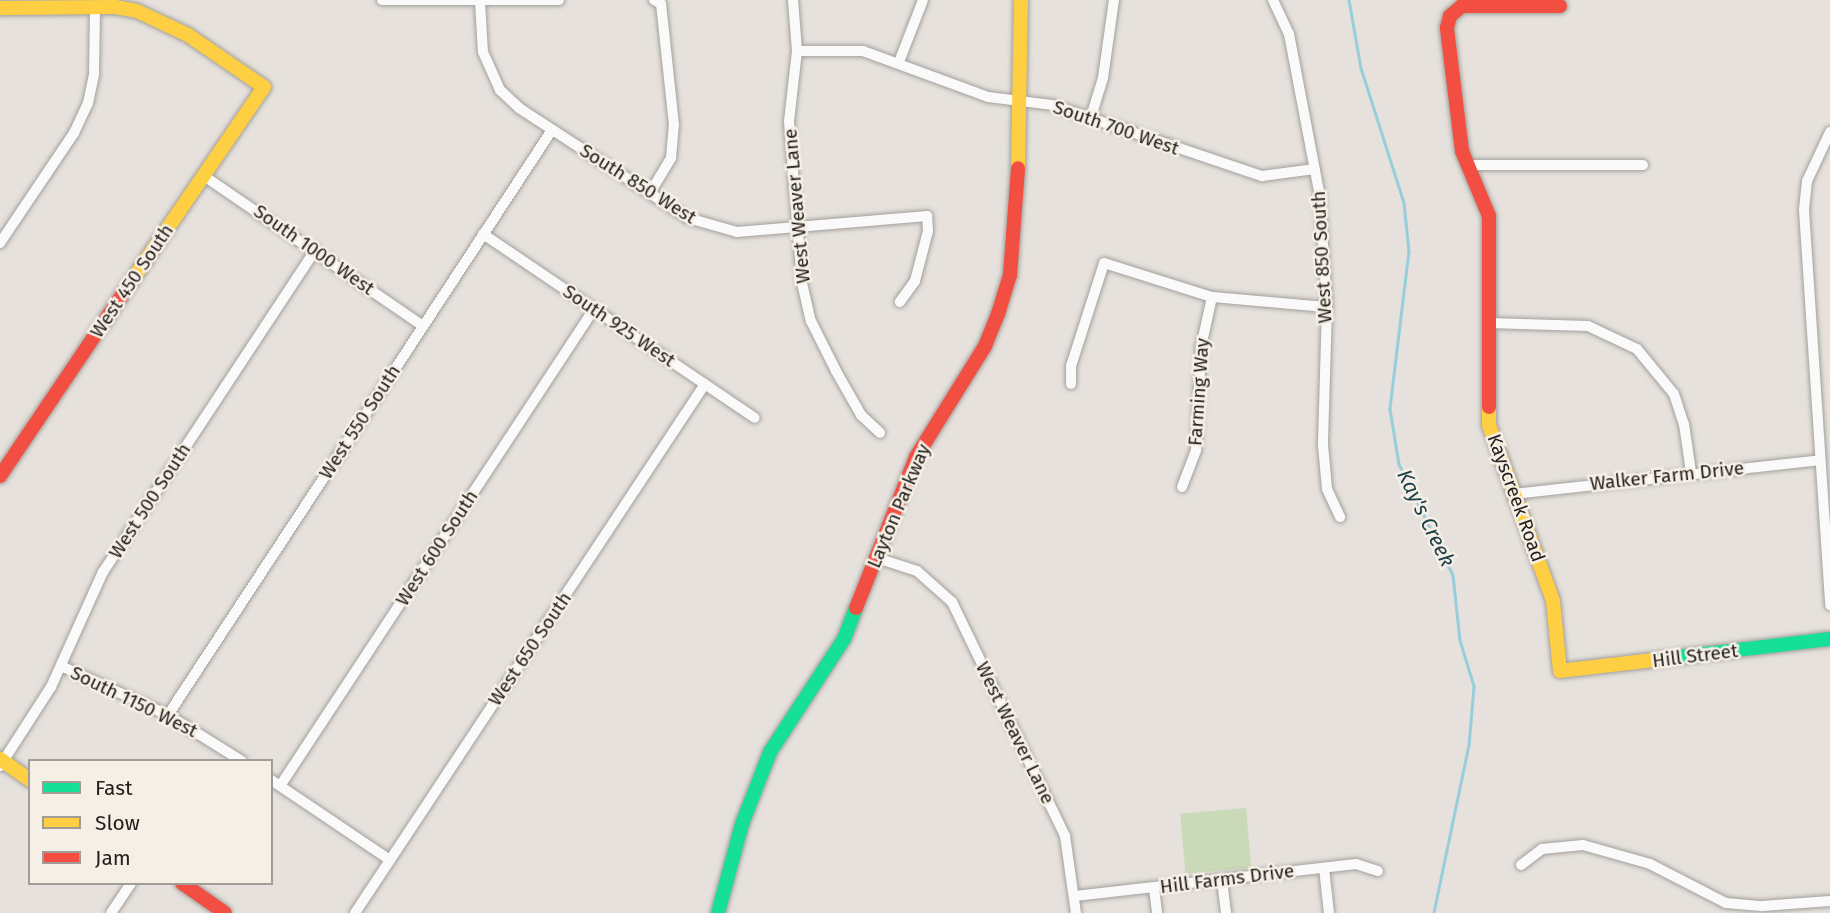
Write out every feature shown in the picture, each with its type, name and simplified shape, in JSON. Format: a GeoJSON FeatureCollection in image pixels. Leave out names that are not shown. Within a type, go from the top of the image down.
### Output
{"type":"FeatureCollection","features":[{"type":"Feature","properties":{"kind":"street"},"geometry":{"type":"LineString","coordinates":[[382,0],[559,0]]}},
{"type":"Feature","properties":{"kind":"street","name":"West Weaver Lane"},"geometry":{"type":"LineString","coordinates":[[793,0],[797,51],[789,121],[802,283],[811,321],[861,415],[880,433]]}},
{"type":"Feature","properties":{"kind":"street"},"geometry":{"type":"LineString","coordinates":[[898,62],[923,0]]}},
{"type":"Feature","properties":{"kind":"street","name":"Layton Parkway"},"geometry":{"type":"LineString","coordinates":[[718,913],[760,774],[845,639],[916,457],[985,346],[1010,275],[1021,101],[1021,0]]}},
{"type":"Feature","properties":{"kind":"street"},"geometry":{"type":"LineString","coordinates":[[1091,117],[1103,78],[1114,0]]}},
{"type":"Feature","properties":{"kind":"street","name":"West 850 South"},"geometry":{"type":"LineString","coordinates":[[1273,0],[1289,34],[1315,169],[1327,307],[1322,445],[1326,489],[1340,517]]}},
{"type":"Feature","properties":{"kind":"street","name":"South 850 West"},"geometry":{"type":"LineString","coordinates":[[480,2],[483,52],[500,90],[552,130],[688,218],[719,229],[927,216],[928,231],[915,281],[900,302]]}},
{"type":"Feature","properties":{"kind":"street"},"geometry":{"type":"LineString","coordinates":[[650,193],[670,158],[673,143],[657,2]]}},
{"type":"Feature","properties":{"kind":"street","name":"Kayscreek Road"},"geometry":{"type":"LineString","coordinates":[[1560,6],[1462,6],[1450,16],[1447,29],[1467,165],[1482,194],[1490,239],[1489,425],[1553,601],[1560,671]]}},
{"type":"Feature","properties":{"kind":"street"},"geometry":{"type":"LineString","coordinates":[[0,8],[96,8],[94,74],[88,103],[74,133],[0,243]]}},
{"type":"Feature","properties":{"kind":"street","name":"West 450 South"},"geometry":{"type":"LineString","coordinates":[[0,476],[264,87],[165,22],[137,11],[96,8]]}},
{"type":"Feature","properties":{"kind":"street","name":"South 700 West"},"geometry":{"type":"LineString","coordinates":[[797,51],[863,51],[976,93],[1091,117],[1238,170],[1262,176],[1315,169]]}},
{"type":"Feature","properties":{"kind":"street","name":"West 550 South"},"geometry":{"type":"LineString","coordinates":[[168,715],[552,130]]}},
{"type":"Feature","properties":{"kind":"street"},"geometry":{"type":"LineString","coordinates":[[1830,132],[1807,181],[1804,210],[1830,605]]}},
{"type":"Feature","properties":{"kind":"street"},"geometry":{"type":"LineString","coordinates":[[1467,165],[1643,165]]}},
{"type":"Feature","properties":{"kind":"street","name":"South 1000 West"},"geometry":{"type":"LineString","coordinates":[[204,176],[423,326]]}},
{"type":"Feature","properties":{"kind":"street","name":"South 925 West"},"geometry":{"type":"LineString","coordinates":[[484,234],[755,418]]}},
{"type":"Feature","properties":{"kind":"street","name":"West 500 South"},"geometry":{"type":"LineString","coordinates":[[1,762],[61,666],[103,572],[315,250]]}},
{"type":"Feature","properties":{"kind":"street"},"geometry":{"type":"LineString","coordinates":[[1071,384],[1071,366],[1104,263],[1212,297],[1327,307]]}},
{"type":"Feature","properties":{"kind":"street","name":"Farming Way"},"geometry":{"type":"LineString","coordinates":[[1182,486],[1196,450],[1201,347],[1212,297]]}},
{"type":"Feature","properties":{"kind":"street","name":"West 600 South"},"geometry":{"type":"LineString","coordinates":[[276,783],[594,309]]}},
{"type":"Feature","properties":{"kind":"street"},"geometry":{"type":"LineString","coordinates":[[1489,323],[1588,326],[1637,349],[1674,394],[1684,424],[1690,472]]}},
{"type":"Feature","properties":{"kind":"street","name":"West 650 South"},"geometry":{"type":"LineString","coordinates":[[355,913],[705,384]]}},
{"type":"Feature","properties":{"kind":"street","name":"Walker Farm Drive"},"geometry":{"type":"LineString","coordinates":[[1514,494],[1690,472],[1821,460]]}},
{"type":"Feature","properties":{"kind":"street","name":"West Weaver Lane"},"geometry":{"type":"LineString","coordinates":[[877,558],[917,571],[952,602],[1065,836],[1076,913]]}},
{"type":"Feature","properties":{"kind":"street","name":"Hill Street"},"geometry":{"type":"LineString","coordinates":[[1560,671],[1830,639]]}},
{"type":"Feature","properties":{"kind":"street","name":"South 1150 West"},"geometry":{"type":"LineString","coordinates":[[61,666],[168,715],[239,759]]}},
{"type":"Feature","properties":{"kind":"street"},"geometry":{"type":"LineString","coordinates":[[1,762],[28,779]]}},
{"type":"Feature","properties":{"kind":"street"},"geometry":{"type":"LineString","coordinates":[[276,783],[390,860]]}},
{"type":"Feature","properties":{"kind":"street"},"geometry":{"type":"LineString","coordinates":[[1521,865],[1528,857],[1554,846],[1610,849],[1724,908],[1830,901]]}},
{"type":"Feature","properties":{"kind":"street","name":"Hill Farms Drive"},"geometry":{"type":"LineString","coordinates":[[1075,896],[1356,864],[1378,871]]}},
{"type":"Feature","properties":{"kind":"street"},"geometry":{"type":"LineString","coordinates":[[1324,868],[1329,913]]}},
{"type":"Feature","properties":{"kind":"street"},"geometry":{"type":"LineString","coordinates":[[1222,880],[1226,913]]}},
{"type":"Feature","properties":{"kind":"street"},"geometry":{"type":"LineString","coordinates":[[111,913],[130,885]]}},
{"type":"Feature","properties":{"kind":"street"},"geometry":{"type":"LineString","coordinates":[[185,885],[225,913]]}},
{"type":"Feature","properties":{"kind":"street"},"geometry":{"type":"LineString","coordinates":[[1154,888],[1157,913]]}},
{"type":"Feature","properties":{"kind":"green space"},"geometry":{"type":"Polygon","coordinates":[[[1246,808],[1251,868],[1185,874],[1180,814],[1246,808]]]}},
{"type":"Feature","properties":{"kind":"waterway","name":"Kay's Creek"},"geometry":{"type":"LineString","coordinates":[[1349,0],[1361,68],[1404,203],[1409,251],[1390,409],[1399,464],[1453,575],[1460,640],[1474,686],[1469,745],[1434,913]]}},
{"type":"Feature","properties":{"kind":"traffic: fast"},"geometry":{"type":"LineString","coordinates":[[718,913],[742,824],[770,752],[844,639],[856,608]]}},
{"type":"Feature","properties":{"kind":"traffic: fast"},"geometry":{"type":"LineString","coordinates":[[1653,660],[1830,639]]}},
{"type":"Feature","properties":{"kind":"traffic: slow"},"geometry":{"type":"LineString","coordinates":[[1018,168],[1021,0]]}},
{"type":"Feature","properties":{"kind":"traffic: slow"},"geometry":{"type":"LineString","coordinates":[[0,8],[115,7],[137,11],[188,35],[264,87],[125,291]]}},
{"type":"Feature","properties":{"kind":"traffic: slow"},"geometry":{"type":"LineString","coordinates":[[1489,407],[1489,425],[1553,601],[1560,671],[1653,660]]}},
{"type":"Feature","properties":{"kind":"traffic: slow"},"geometry":{"type":"LineString","coordinates":[[0,759],[28,779]]}},
{"type":"Feature","properties":{"kind":"traffic: jam"},"geometry":{"type":"LineString","coordinates":[[1489,407],[1489,216],[1462,151],[1447,28],[1450,16],[1462,6],[1560,6]]}},
{"type":"Feature","properties":{"kind":"traffic: jam"},"geometry":{"type":"LineString","coordinates":[[856,608],[916,457],[985,346],[998,314],[1010,275],[1018,168]]}},
{"type":"Feature","properties":{"kind":"traffic: jam"},"geometry":{"type":"LineString","coordinates":[[0,476],[125,291]]}},
{"type":"Feature","properties":{"kind":"traffic: jam"},"geometry":{"type":"LineString","coordinates":[[185,885],[225,913]]}}]}
